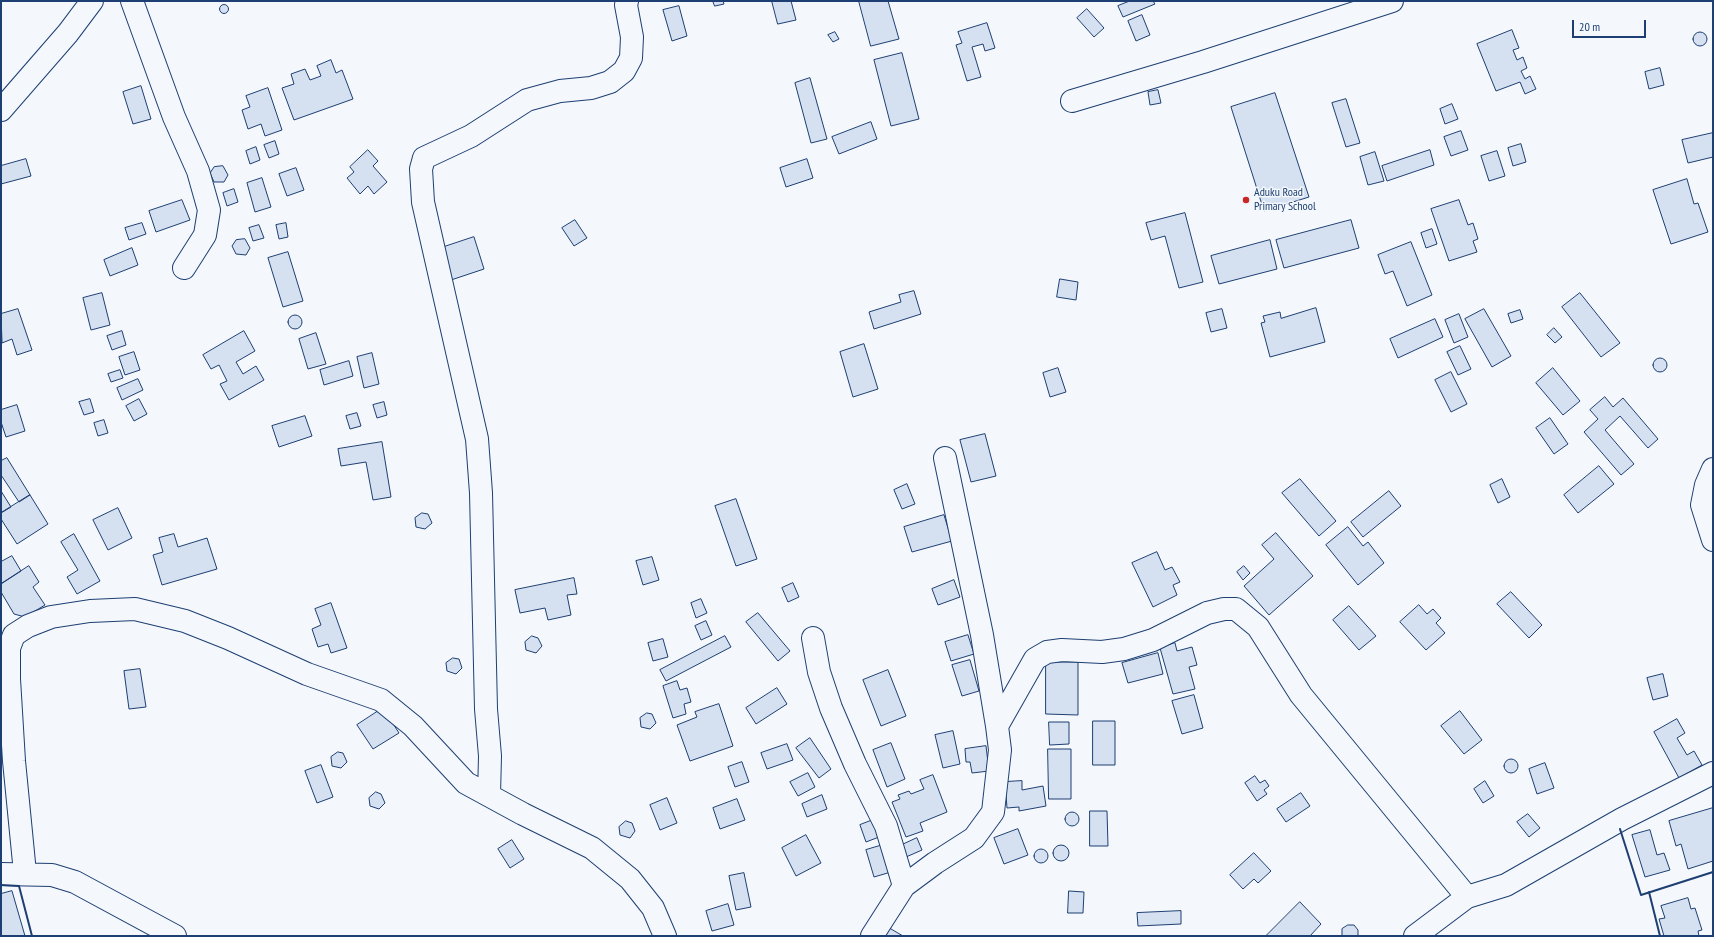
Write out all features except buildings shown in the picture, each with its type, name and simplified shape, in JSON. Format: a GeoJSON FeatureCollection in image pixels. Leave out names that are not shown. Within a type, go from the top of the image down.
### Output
{"type":"FeatureCollection","features":[{"type":"Feature","properties":{"kind":"street"},"geometry":{"type":"LineString","coordinates":[[1,110],[68,33],[92,1]]}},
{"type":"Feature","properties":{"kind":"street"},"geometry":{"type":"LineString","coordinates":[[132,1],[174,116],[198,171],[209,210],[205,235],[184,268]]}},
{"type":"Feature","properties":{"kind":"street"},"geometry":{"type":"LineString","coordinates":[[489,795],[490,756],[486,708],[481,493],[477,439],[423,202],[421,169],[424,158],[471,136],[527,100],[560,91],[591,88],[610,82],[624,71],[631,58],[632,37],[626,5],[627,1]]}},
{"type":"Feature","properties":{"kind":"street"},"geometry":{"type":"LineString","coordinates":[[1072,101],[1203,62],[1392,1]]}},
{"type":"Feature","properties":{"kind":"street"},"geometry":{"type":"LineString","coordinates":[[872,936],[904,886],[935,862],[974,838],[993,812],[1000,750],[997,726],[982,635],[945,458]]}},
{"type":"Feature","properties":{"kind":"street"},"geometry":{"type":"LineString","coordinates":[[1713,469],[1706,485],[1702,505],[1713,540]]}},
{"type":"Feature","properties":{"kind":"street"},"geometry":{"type":"LineString","coordinates":[[997,726],[1035,659],[1047,652],[1062,650],[1102,652],[1124,649],[1154,640],[1208,613],[1224,608],[1236,609],[1258,627],[1301,695],[1467,897]]}},
{"type":"Feature","properties":{"kind":"street"},"geometry":{"type":"LineString","coordinates":[[25,873],[14,761],[9,679],[9,648],[14,635],[28,626],[51,617],[90,611],[134,609],[185,621],[228,638],[307,674],[381,700],[413,726],[466,783],[523,814],[592,848],[630,879],[653,908],[665,936]]}},
{"type":"Feature","properties":{"kind":"street"},"geometry":{"type":"LineString","coordinates":[[813,638],[819,672],[831,708],[855,764],[886,826],[904,886]]}},
{"type":"Feature","properties":{"kind":"street"},"geometry":{"type":"LineString","coordinates":[[1415,936],[1467,897],[1506,885],[1622,819],[1713,773]]}},
{"type":"Feature","properties":{"kind":"street"},"geometry":{"type":"LineString","coordinates":[[1,874],[25,873],[52,875],[75,882],[175,936]]}},
{"type":"Feature","properties":{"kind":"wall"},"geometry":{"type":"LineString","coordinates":[[1620,829],[1641,895],[1713,872]]}},
{"type":"Feature","properties":{"kind":"wall"},"geometry":{"type":"LineString","coordinates":[[1,885],[19,886],[32,936]]}},
{"type":"Feature","properties":{"kind":"wall"},"geometry":{"type":"LineString","coordinates":[[1649,892],[1660,936]]}},
{"type":"Feature","properties":{"kind":"place","name":"Aduku Road Primary School"},"geometry":{"type":"Point","coordinates":[1246,200]}}]}
